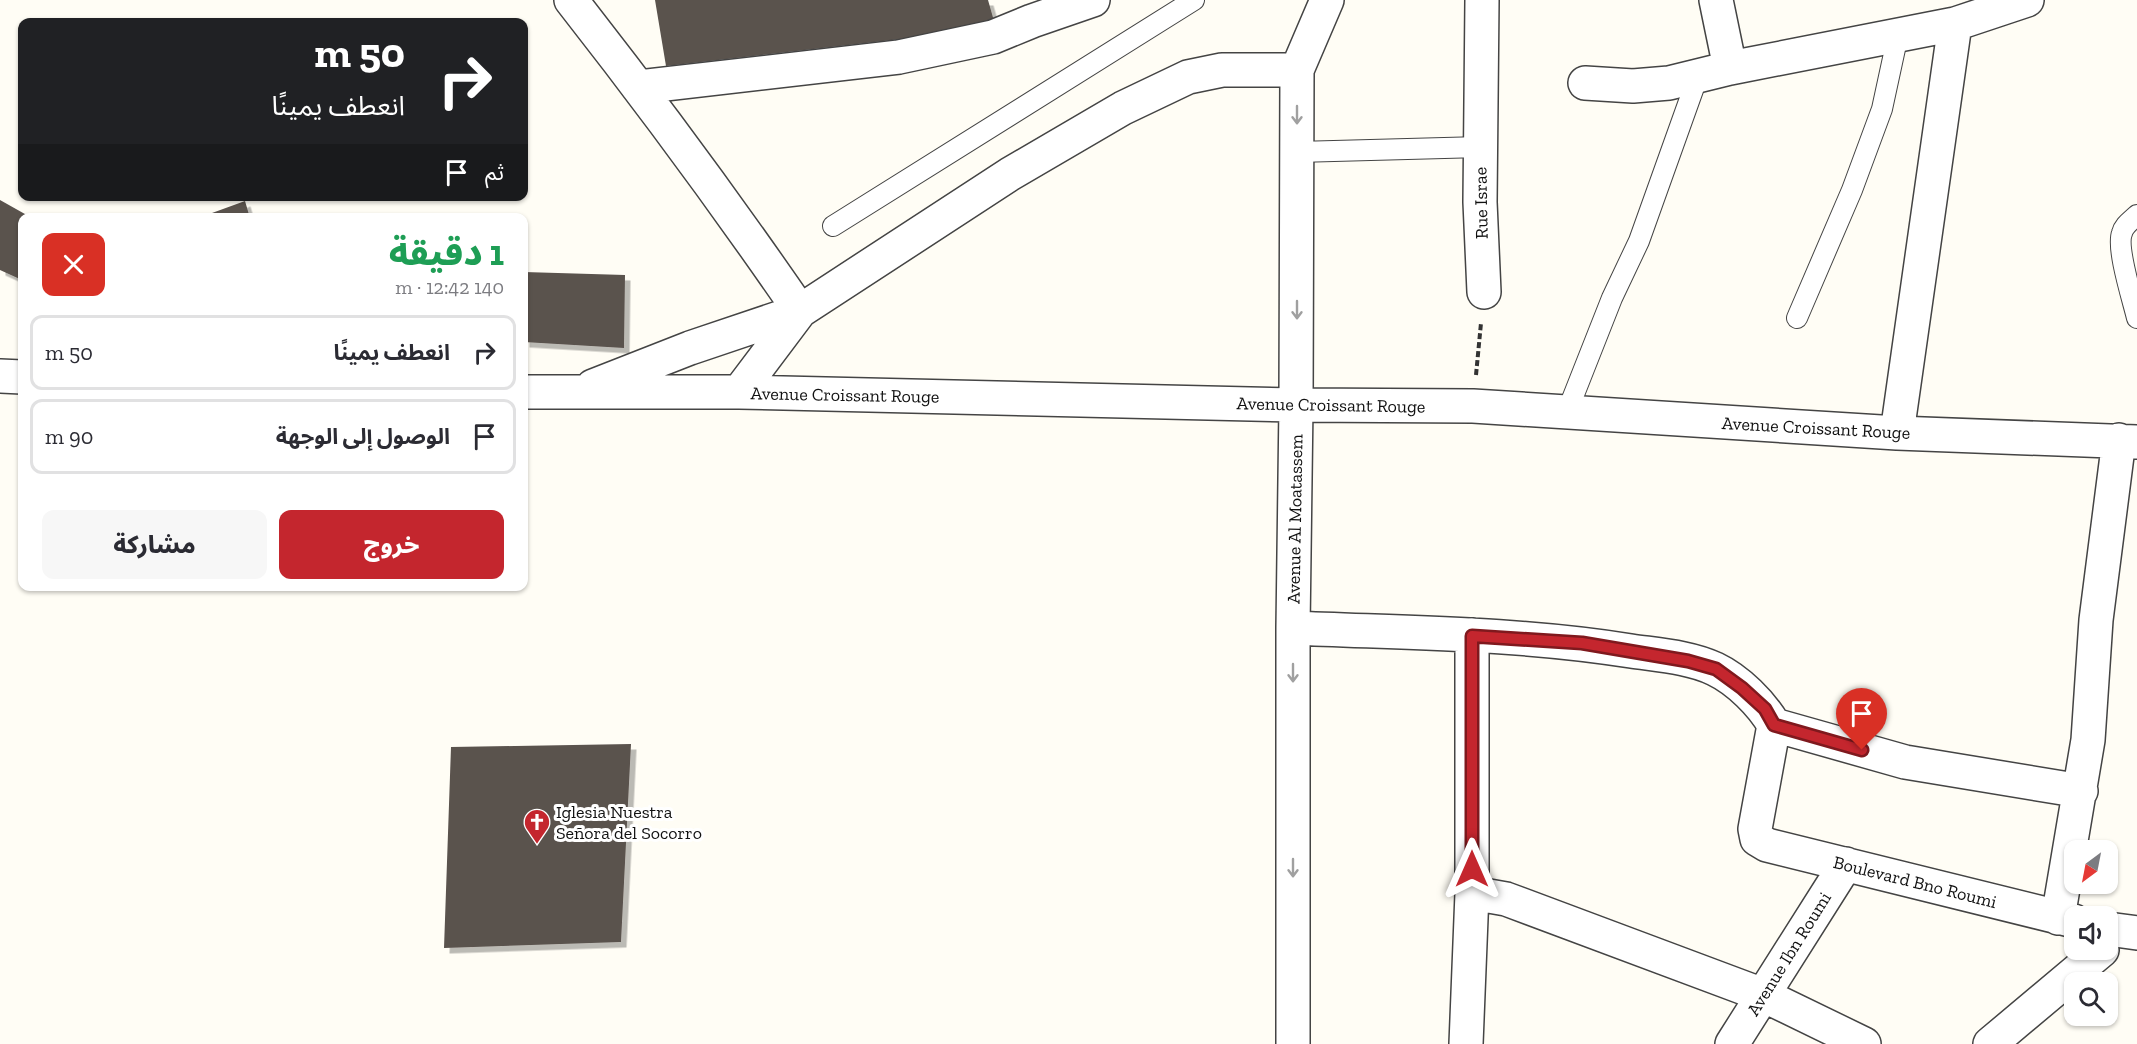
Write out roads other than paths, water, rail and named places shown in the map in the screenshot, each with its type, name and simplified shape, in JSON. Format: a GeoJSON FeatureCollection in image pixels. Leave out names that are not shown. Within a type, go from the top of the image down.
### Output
{"type":"FeatureCollection","features":[{"type":"Feature","properties":{"kind":"street"},"geometry":{"type":"LineString","coordinates":[[571,0],[728,207],[800,311]]}},
{"type":"Feature","properties":{"kind":"street"},"geometry":{"type":"LineString","coordinates":[[639,87],[899,57],[993,37],[1093,0]]}},
{"type":"Feature","properties":{"kind":"street","name":"Avenue Al Moatassem"},"geometry":{"type":"LineString","coordinates":[[1293,1044],[1293,628],[1298,70],[1327,0]]}},
{"type":"Feature","properties":{"kind":"street","name":"Rue Israe"},"geometry":{"type":"LineString","coordinates":[[1482,0],[1480,202],[1484,292]]}},
{"type":"Feature","properties":{"kind":"street"},"geometry":{"type":"LineString","coordinates":[[1716,0],[1730,68]]}},
{"type":"Feature","properties":{"kind":"street"},"geometry":{"type":"LineString","coordinates":[[1585,83],[1633,86],[1669,83],[1730,68],[1955,24],[2024,1]]}},
{"type":"Feature","properties":{"kind":"street"},"geometry":{"type":"LineString","coordinates":[[1897,434],[1955,24]]}},
{"type":"Feature","properties":{"kind":"street"},"geometry":{"type":"LineString","coordinates":[[573,393],[690,348],[800,311],[1010,174],[1123,108],[1188,77],[1222,70],[1298,70]]}},
{"type":"Feature","properties":{"kind":"street"},"geometry":{"type":"LineString","coordinates":[[739,392],[800,311]]}},
{"type":"Feature","properties":{"kind":"street"},"geometry":{"type":"LineString","coordinates":[[0,376],[18,377]]}},
{"type":"Feature","properties":{"kind":"street","name":"Avenue Croissant Rouge"},"geometry":{"type":"LineString","coordinates":[[528,392],[739,392],[1296,405],[1473,406],[1897,434],[2128,441]]}},
{"type":"Feature","properties":{"kind":"street"},"geometry":{"type":"LineString","coordinates":[[2068,906],[2088,740],[2096,620],[2128,441]]}},
{"type":"Feature","properties":{"kind":"street"},"geometry":{"type":"LineString","coordinates":[[1293,628],[1582,643],[1688,661],[1716,669],[1742,688],[1765,709],[1774,725],[1905,762],[2081,791]]}},
{"type":"Feature","properties":{"kind":"street"},"geometry":{"type":"LineString","coordinates":[[1466,1044],[1472,893],[1472,636]]}},
{"type":"Feature","properties":{"kind":"street","name":"Boulevard Bno Roumi"},"geometry":{"type":"LineString","coordinates":[[1774,725],[1755,830],[1757,839],[1767,844],[2064,919]]}},
{"type":"Feature","properties":{"kind":"street","name":"Avenue Ibn Roumi"},"geometry":{"type":"LineString","coordinates":[[1732,1044],[1846,864]]}},
{"type":"Feature","properties":{"kind":"street"},"geometry":{"type":"LineString","coordinates":[[1472,893],[1506,898],[1763,995],[1864,1044]]}},
{"type":"Feature","properties":{"kind":"street"},"geometry":{"type":"LineString","coordinates":[[1996,1041],[2090,960]]}},
{"type":"Feature","properties":{"kind":"lane"},"geometry":{"type":"LineString","coordinates":[[833,225],[1194,0]]}},
{"type":"Feature","properties":{"kind":"lane"},"geometry":{"type":"LineString","coordinates":[[1797,318],[1852,190],[1882,109],[1898,35]]}},
{"type":"Feature","properties":{"kind":"lane"},"geometry":{"type":"LineString","coordinates":[[1567,412],[1612,298],[1639,241],[1698,76]]}},
{"type":"Feature","properties":{"kind":"lane"},"geometry":{"type":"LineString","coordinates":[[1297,152],[1481,147]]}},
{"type":"Feature","properties":{"kind":"lane"},"geometry":{"type":"LineString","coordinates":[[2137,215],[2127,224],[2121,235],[2122,252],[2137,318]]}},
{"type":"Feature","properties":{"kind":"place","name":"Iglesia Nuestra Señora del Socorro"},"geometry":{"type":"Point","coordinates":[537,845]}}]}
